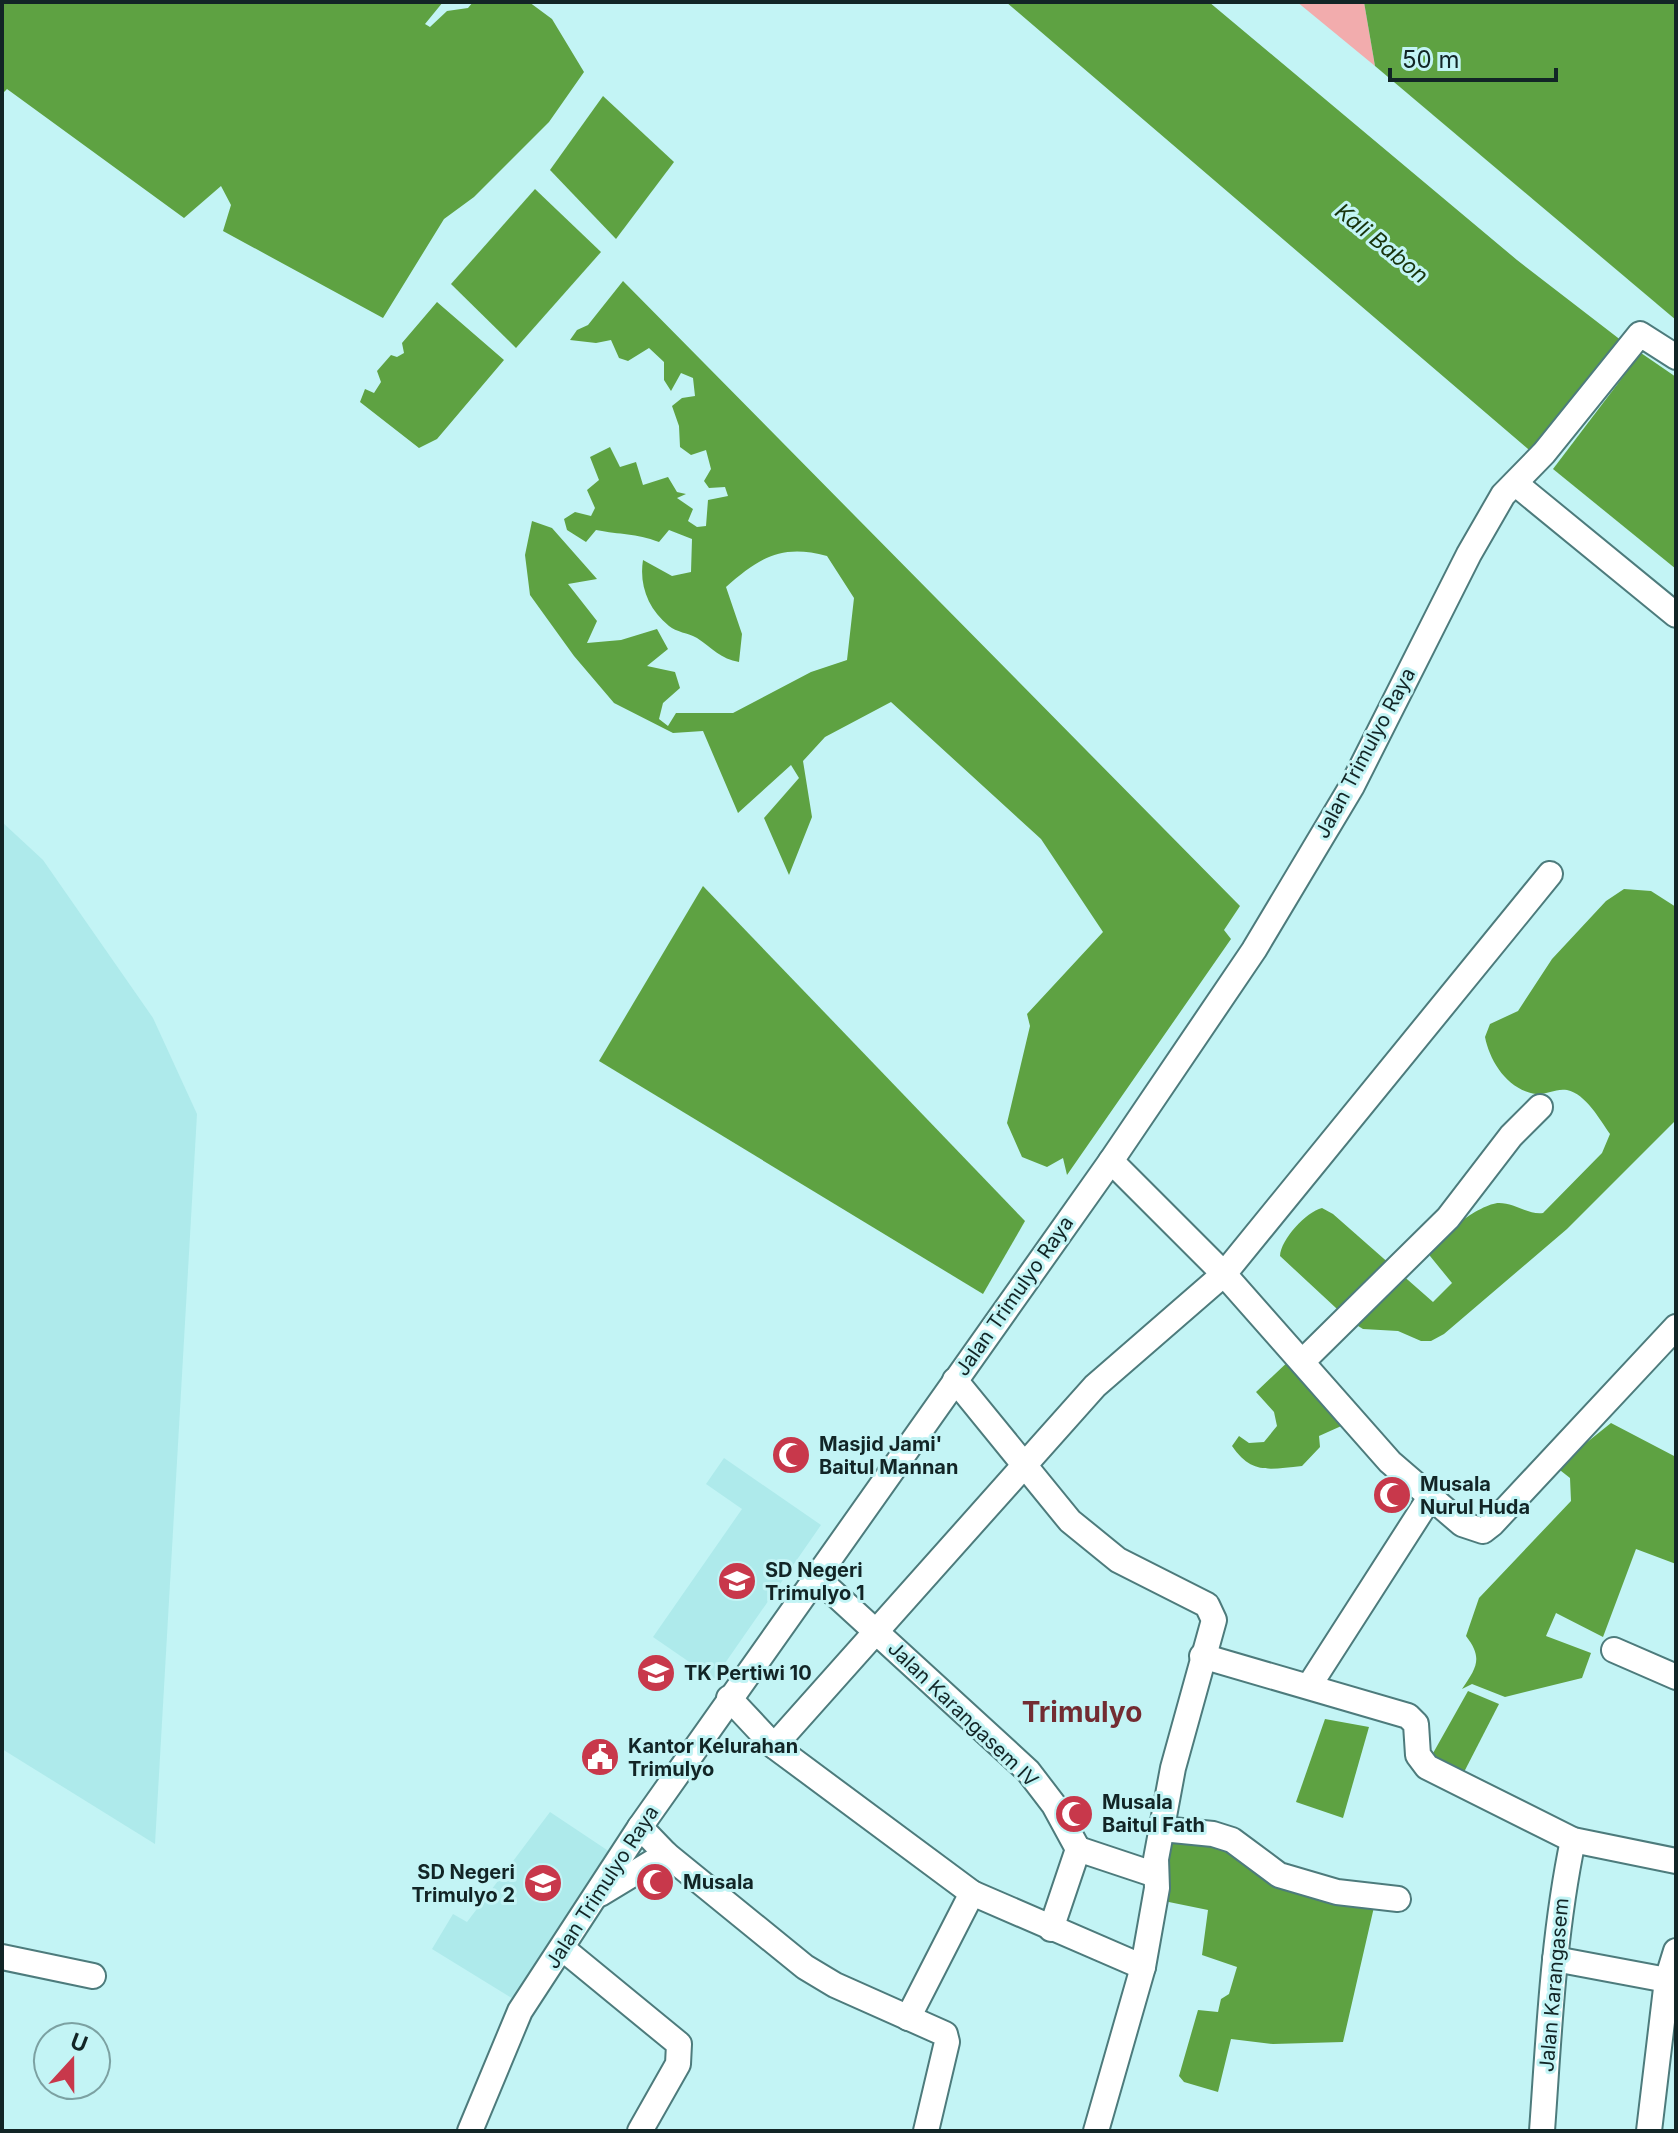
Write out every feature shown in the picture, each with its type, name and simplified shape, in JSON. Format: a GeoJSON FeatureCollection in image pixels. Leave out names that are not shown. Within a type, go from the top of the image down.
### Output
{"type":"FeatureCollection","features":[{"type":"Feature","properties":{"kind":"street","name":"Jalan Trimulyo Raya"},"geometry":{"type":"LineString","coordinates":[[470,2131],[520,2011],[640,1827],[1111,1161],[1254,950],[1352,786],[1469,554],[1503,495],[1544,453],[1640,334],[1676,357]]}},
{"type":"Feature","properties":{"kind":"street"},"geometry":{"type":"LineString","coordinates":[[1516,484],[1676,615]]}},
{"type":"Feature","properties":{"kind":"street"},"geometry":{"type":"LineString","coordinates":[[774,1746],[1023,1463],[1095,1386],[1224,1274],[1550,874]]}},
{"type":"Feature","properties":{"kind":"street"},"geometry":{"type":"LineString","coordinates":[[1303,1361],[1448,1218],[1511,1136],[1540,1107]]}},
{"type":"Feature","properties":{"kind":"street"},"geometry":{"type":"LineString","coordinates":[[1111,1161],[1224,1274],[1390,1462],[1429,1499],[1472,1530],[1483,1531],[1492,1524],[1676,1327]]}},
{"type":"Feature","properties":{"kind":"street"},"geometry":{"type":"LineString","coordinates":[[955,1380],[1070,1521],[1118,1560],[1207,1605],[1214,1620],[1202,1656],[1162,1829],[1143,1967],[1096,2131]]}},
{"type":"Feature","properties":{"kind":"street"},"geometry":{"type":"LineString","coordinates":[[1309,1686],[1429,1499]]}},
{"type":"Feature","properties":{"kind":"street","name":"Jalan Karangasem IV"},"geometry":{"type":"LineString","coordinates":[[815,1576],[1028,1771],[1054,1805],[1078,1849]]}},
{"type":"Feature","properties":{"kind":"street"},"geometry":{"type":"LineString","coordinates":[[1614,1650],[1676,1677]]}},
{"type":"Feature","properties":{"kind":"street"},"geometry":{"type":"LineString","coordinates":[[1202,1656],[1408,1716],[1416,1724],[1418,1755],[1427,1767],[1573,1840],[1676,1861]]}},
{"type":"Feature","properties":{"kind":"street"},"geometry":{"type":"LineString","coordinates":[[729,1698],[774,1746],[972,1893],[1143,1967]]}},
{"type":"Feature","properties":{"kind":"street"},"geometry":{"type":"LineString","coordinates":[[640,1827],[666,1854],[805,1967],[941,2031],[947,2037],[926,2131]]}},
{"type":"Feature","properties":{"kind":"street"},"geometry":{"type":"LineString","coordinates":[[1162,1829],[1213,1834],[1232,1840],[1255,1855],[1263,1866],[1337,1892],[1398,1899]]}},
{"type":"Feature","properties":{"kind":"street","name":"Jalan Karangasem"},"geometry":{"type":"LineString","coordinates":[[1542,2131],[1555,1959],[1573,1840]]}},
{"type":"Feature","properties":{"kind":"street"},"geometry":{"type":"LineString","coordinates":[[1051,1929],[1078,1849],[1156,1875]]}},
{"type":"Feature","properties":{"kind":"street"},"geometry":{"type":"LineString","coordinates":[[595,1897],[666,1854]]}},
{"type":"Feature","properties":{"kind":"street"},"geometry":{"type":"LineString","coordinates":[[908,2018],[972,1893]]}},
{"type":"Feature","properties":{"kind":"street"},"geometry":{"type":"LineString","coordinates":[[562,1948],[679,2044],[681,2057],[640,2131]]}},
{"type":"Feature","properties":{"kind":"street"},"geometry":{"type":"LineString","coordinates":[[1649,2131],[1667,1980],[1676,1951]]}},
{"type":"Feature","properties":{"kind":"street"},"geometry":{"type":"LineString","coordinates":[[2,1957],[93,1976]]}},
{"type":"Feature","properties":{"kind":"street"},"geometry":{"type":"LineString","coordinates":[[1555,1959],[1667,1980]]}},
{"type":"Feature","properties":{"kind":"shaded area"},"geometry":{"type":"Polygon","coordinates":[[[1297,2],[1364,2],[1375,66],[1302,6],[1297,2]]]}},
{"type":"Feature","properties":{"kind":"shaded area"},"geometry":{"type":"Polygon","coordinates":[[[2,822],[43,860],[153,1018],[197,1114],[155,1844],[2,1749],[2,822]]]}},
{"type":"Feature","properties":{"kind":"shaded area","name":"SD Negeri Trimulyo 1"},"geometry":{"type":"Polygon","coordinates":[[[724,1458],[821,1525],[714,1679],[653,1637],[742,1509],[706,1484],[724,1458]]]}},
{"type":"Feature","properties":{"kind":"shaded area","name":"SD Negeri Trimulyo 2"},"geometry":{"type":"Polygon","coordinates":[[[550,1812],[610,1852],[515,2000],[432,1949],[453,1914],[467,1922],[550,1812]]]}},
{"type":"Feature","properties":{"kind":"water"},"geometry":{"type":"Polygon","coordinates":[[[2,2],[443,2],[425,24],[430,27],[447,11],[468,8],[473,2],[529,2],[552,19],[584,72],[549,122],[474,197],[444,219],[383,318],[223,231],[231,205],[221,186],[184,218],[7,89],[2,94],[2,2]]]}},
{"type":"Feature","properties":{"kind":"water","name":"Kali Babon"},"geometry":{"type":"Polygon","coordinates":[[[1006,2],[1209,2],[1517,260],[1622,341],[1535,455],[1006,2]]]}},
{"type":"Feature","properties":{"kind":"water"},"geometry":{"type":"Polygon","coordinates":[[[1364,2],[1676,2],[1676,320],[1375,66],[1364,2]]]}},
{"type":"Feature","properties":{"kind":"water"},"geometry":{"type":"Polygon","coordinates":[[[603,96],[674,162],[616,239],[550,170],[603,96]]]}},
{"type":"Feature","properties":{"kind":"water"},"geometry":{"type":"Polygon","coordinates":[[[535,189],[601,252],[516,348],[451,284],[535,189]]]}},
{"type":"Feature","properties":{"kind":"water"},"geometry":{"type":"Polygon","coordinates":[[[623,281],[1240,906],[1224,930],[1231,939],[1067,1175],[1063,1158],[1047,1167],[1022,1157],[1007,1123],[1030,1026],[1027,1014],[1103,932],[1041,839],[891,702],[825,737],[803,761],[812,817],[789,875],[764,818],[799,778],[791,765],[738,813],[703,731],[673,733],[614,703],[574,656],[530,595],[525,555],[532,521],[552,528],[597,579],[568,584],[597,621],[587,643],[621,640],[657,629],[668,649],[647,666],[675,672],[680,688],[663,703],[659,719],[668,726],[676,713],[733,713],[811,672],[847,660],[854,598],[827,556],[797,552],[772,556],[726,587],[742,634],[739,662],[672,628],[650,604],[642,578],[643,560],[672,576],[691,572],[692,539],[669,530],[659,542],[596,530],[586,542],[567,530],[564,519],[575,512],[591,516],[595,508],[587,490],[599,480],[590,457],[610,447],[620,467],[636,462],[643,485],[668,477],[677,492],[686,494],[677,498],[693,509],[688,521],[697,527],[706,526],[708,500],[728,496],[725,487],[709,488],[704,481],[711,469],[706,450],[691,455],[680,447],[679,426],[672,406],[682,398],[695,396],[693,378],[681,373],[671,391],[664,380],[664,362],[649,348],[628,361],[619,358],[611,340],[596,343],[570,340],[577,330],[588,325],[623,281]]]}},
{"type":"Feature","properties":{"kind":"water"},"geometry":{"type":"Polygon","coordinates":[[[437,302],[504,360],[437,439],[419,448],[360,402],[365,389],[374,393],[381,382],[377,371],[391,355],[397,357],[404,353],[402,343],[437,302]]]}},
{"type":"Feature","properties":{"kind":"water"},"geometry":{"type":"Polygon","coordinates":[[[1641,353],[1676,377],[1676,569],[1553,469],[1641,353]]]}},
{"type":"Feature","properties":{"kind":"water"},"geometry":{"type":"Polygon","coordinates":[[[703,886],[1025,1221],[983,1294],[599,1061],[703,886]]]}},
{"type":"Feature","properties":{"kind":"water"},"geometry":{"type":"Polygon","coordinates":[[[1624,889],[1651,891],[1676,907],[1676,1120],[1567,1229],[1444,1334],[1431,1341],[1421,1341],[1398,1331],[1363,1329],[1350,1321],[1280,1256],[1290,1234],[1309,1215],[1322,1208],[1333,1214],[1433,1302],[1452,1283],[1430,1256],[1448,1232],[1470,1215],[1499,1203],[1543,1213],[1602,1153],[1610,1134],[1586,1102],[1567,1090],[1536,1094],[1517,1087],[1496,1065],[1485,1037],[1490,1024],[1518,1011],[1552,959],[1606,901],[1624,889]]]}},
{"type":"Feature","properties":{"kind":"water"},"geometry":{"type":"Polygon","coordinates":[[[1293,1357],[1348,1423],[1319,1436],[1320,1447],[1302,1466],[1271,1469],[1254,1466],[1232,1446],[1239,1436],[1249,1443],[1264,1442],[1277,1426],[1274,1412],[1256,1392],[1293,1357]]]}},
{"type":"Feature","properties":{"kind":"water"},"geometry":{"type":"Polygon","coordinates":[[[1611,1423],[1676,1457],[1676,1564],[1636,1549],[1603,1637],[1556,1613],[1546,1636],[1591,1653],[1582,1678],[1505,1697],[1472,1684],[1462,1689],[1476,1662],[1475,1650],[1466,1636],[1479,1598],[1571,1501],[1570,1478],[1556,1467],[1611,1423]]]}},
{"type":"Feature","properties":{"kind":"water"},"geometry":{"type":"Polygon","coordinates":[[[1468,1691],[1499,1704],[1462,1776],[1432,1755],[1468,1691]]]}},
{"type":"Feature","properties":{"kind":"water"},"geometry":{"type":"Polygon","coordinates":[[[1325,1719],[1369,1727],[1343,1818],[1296,1802],[1325,1719]]]}},
{"type":"Feature","properties":{"kind":"water"},"geometry":{"type":"Polygon","coordinates":[[[1191,1838],[1243,1854],[1260,1877],[1374,1907],[1343,2042],[1273,2044],[1231,2039],[1218,2092],[1184,2082],[1179,2076],[1198,2010],[1218,2012],[1221,1999],[1229,1994],[1237,1967],[1202,1955],[1208,1910],[1159,1900],[1171,1842],[1191,1838]]]}},
{"type":"Feature","properties":{"kind":"place","name":"Masjid Jami' Baitul Mannan"},"geometry":{"type":"Point","coordinates":[791,1455]}},
{"type":"Feature","properties":{"kind":"place","name":"Musala Nurul Huda"},"geometry":{"type":"Point","coordinates":[1392,1495]}},
{"type":"Feature","properties":{"kind":"place","name":"SD Negeri Trimulyo 1"},"geometry":{"type":"Point","coordinates":[737,1581]}},
{"type":"Feature","properties":{"kind":"place","name":"TK Pertiwi 10"},"geometry":{"type":"Point","coordinates":[656,1673]}},
{"type":"Feature","properties":{"kind":"place","name":"Kantor Kelurahan Trimulyo"},"geometry":{"type":"Point","coordinates":[600,1757]}},
{"type":"Feature","properties":{"kind":"place","name":"Musala Baitul Fath"},"geometry":{"type":"Point","coordinates":[1074,1814]}},
{"type":"Feature","properties":{"kind":"place","name":"Musala"},"geometry":{"type":"Point","coordinates":[655,1882]}},
{"type":"Feature","properties":{"kind":"place","name":"SD Negeri Trimulyo 2"},"geometry":{"type":"Point","coordinates":[543,1883]}},
{"type":"Feature","properties":{"kind":"district","name":"Trimulyo"},"geometry":{"type":"Point","coordinates":[1082,1712]}}]}
